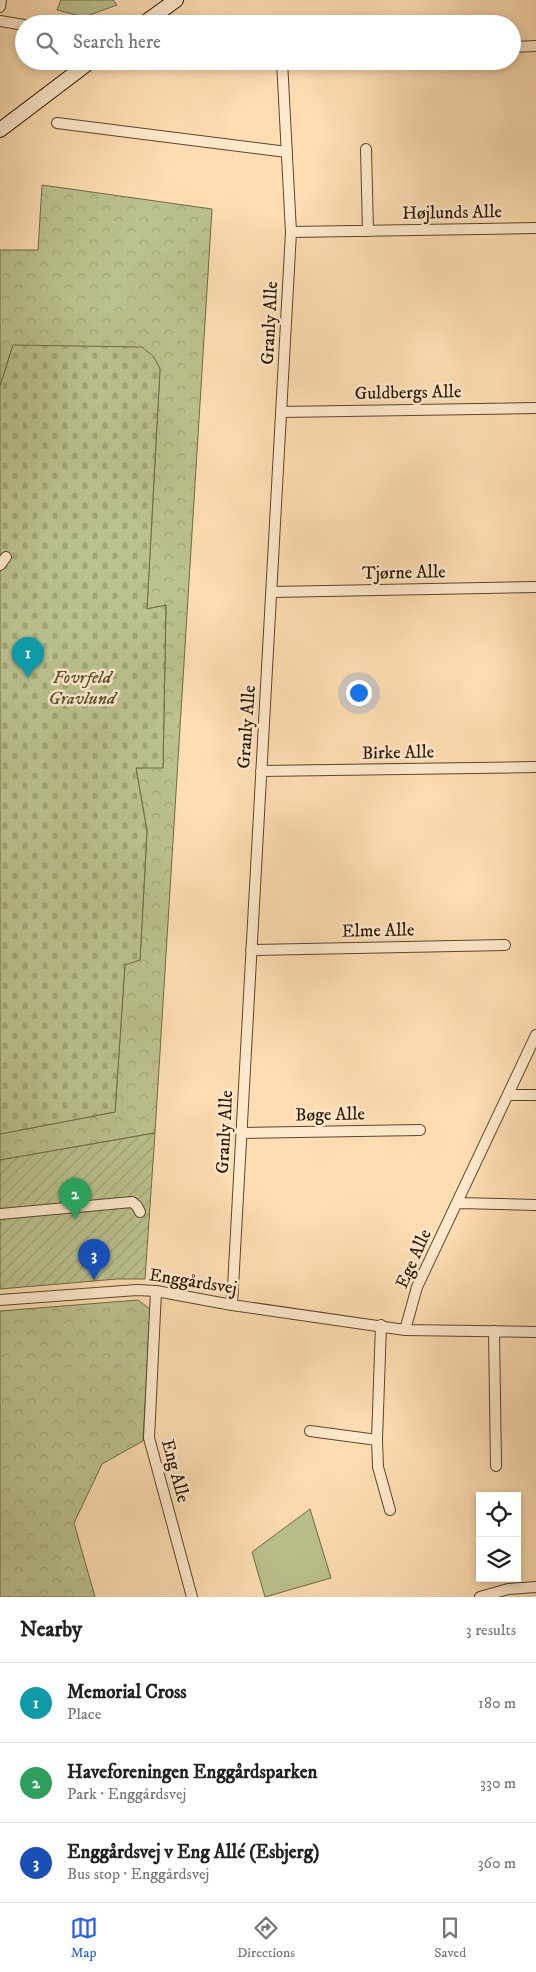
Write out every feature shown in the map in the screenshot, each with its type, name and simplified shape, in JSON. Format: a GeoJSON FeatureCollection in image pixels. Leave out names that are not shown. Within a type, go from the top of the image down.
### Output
{"type":"FeatureCollection","features":[{"type":"Feature","properties":{"kind":"main road"},"geometry":{"type":"LineString","coordinates":[[159,15],[176,0]]}},
{"type":"Feature","properties":{"kind":"main road"},"geometry":{"type":"LineString","coordinates":[[0,130],[79,70]]}},
{"type":"Feature","properties":{"kind":"street"},"geometry":{"type":"LineString","coordinates":[[0,7],[1,0]]}},
{"type":"Feature","properties":{"kind":"street"},"geometry":{"type":"LineString","coordinates":[[0,21],[15,24]]}},
{"type":"Feature","properties":{"kind":"street"},"geometry":{"type":"LineString","coordinates":[[521,47],[536,46]]}},
{"type":"Feature","properties":{"kind":"street","name":"Granly Alle"},"geometry":{"type":"LineString","coordinates":[[232,1304],[291,232],[282,70]]}},
{"type":"Feature","properties":{"kind":"street"},"geometry":{"type":"LineString","coordinates":[[57,123],[287,152]]}},
{"type":"Feature","properties":{"kind":"street"},"geometry":{"type":"LineString","coordinates":[[366,149],[368,231]]}},
{"type":"Feature","properties":{"kind":"street","name":"Højlunds Alle"},"geometry":{"type":"LineString","coordinates":[[291,232],[536,228]]}},
{"type":"Feature","properties":{"kind":"street","name":"Guldbergs Alle"},"geometry":{"type":"LineString","coordinates":[[281,412],[536,408]]}},
{"type":"Feature","properties":{"kind":"street","name":"Tjørne Alle"},"geometry":{"type":"LineString","coordinates":[[272,592],[536,587]]}},
{"type":"Feature","properties":{"kind":"street","name":"Birke Alle"},"geometry":{"type":"LineString","coordinates":[[260,771],[536,766]]}},
{"type":"Feature","properties":{"kind":"street","name":"Elme Alle"},"geometry":{"type":"LineString","coordinates":[[251,950],[505,946]]}},
{"type":"Feature","properties":{"kind":"street","name":"Ege Alle"},"geometry":{"type":"LineString","coordinates":[[405,1330],[417,1287],[458,1204],[536,1035]]}},
{"type":"Feature","properties":{"kind":"street"},"geometry":{"type":"LineString","coordinates":[[508,1095],[536,1095]]}},
{"type":"Feature","properties":{"kind":"street","name":"Bøge Alle"},"geometry":{"type":"LineString","coordinates":[[241,1133],[420,1130]]}},
{"type":"Feature","properties":{"kind":"street"},"geometry":{"type":"LineString","coordinates":[[0,1214],[132,1202],[140,1212]]}},
{"type":"Feature","properties":{"kind":"street"},"geometry":{"type":"LineString","coordinates":[[458,1204],[536,1205]]}},
{"type":"Feature","properties":{"kind":"street","name":"Enggårdsvej"},"geometry":{"type":"LineString","coordinates":[[0,1300],[137,1290],[156,1291],[405,1330],[536,1332]]}},
{"type":"Feature","properties":{"kind":"street","name":"Eng Alle"},"geometry":{"type":"LineString","coordinates":[[156,1291],[149,1438],[192,1597]]}},
{"type":"Feature","properties":{"kind":"street"},"geometry":{"type":"LineString","coordinates":[[381,1325],[377,1440],[378,1467],[390,1510]]}},
{"type":"Feature","properties":{"kind":"street"},"geometry":{"type":"LineString","coordinates":[[494,1331],[496,1466]]}},
{"type":"Feature","properties":{"kind":"street"},"geometry":{"type":"LineString","coordinates":[[310,1431],[377,1440]]}},
{"type":"Feature","properties":{"kind":"street"},"geometry":{"type":"LineString","coordinates":[[480,1597],[536,1587]]}},
{"type":"Feature","properties":{"kind":"green space"},"geometry":{"type":"Polygon","coordinates":[[[61,0],[113,0],[117,5],[90,15],[76,15],[57,10],[61,0]]]}},
{"type":"Feature","properties":{"kind":"green space"},"geometry":{"type":"Polygon","coordinates":[[[42,185],[212,209],[155,1133],[0,1160],[0,1134],[115,1112],[125,964],[140,960],[147,831],[136,768],[163,767],[166,605],[147,609],[160,369],[13,345],[0,386],[0,250],[38,250],[42,185]]]}},
{"type":"Feature","properties":{"kind":"green space","name":"Fovrfeld Gravlund"},"geometry":{"type":"Polygon","coordinates":[[[13,345],[142,347],[154,357],[160,369],[147,609],[166,605],[163,768],[136,768],[147,831],[140,960],[125,965],[115,1112],[0,1134],[0,386],[13,345]]]}},
{"type":"Feature","properties":{"kind":"green space"},"geometry":{"type":"Polygon","coordinates":[[[155,1133],[145,1279],[117,1279],[0,1289],[0,1160],[155,1133]]]}},
{"type":"Feature","properties":{"kind":"green space"},"geometry":{"type":"Polygon","coordinates":[[[138,1300],[150,1309],[143,1441],[102,1464],[74,1523],[95,1597],[0,1597],[0,1311],[138,1300]]]}},
{"type":"Feature","properties":{"kind":"green space"},"geometry":{"type":"Polygon","coordinates":[[[310,1509],[331,1578],[265,1597],[252,1552],[310,1509]]]}},
{"type":"Feature","properties":{"kind":"place","name":"Memorial Cross"},"geometry":{"type":"Point","coordinates":[28,678]}},
{"type":"Feature","properties":{"kind":"place","name":"Haveforeningen Enggårdsparken"},"geometry":{"type":"Point","coordinates":[75,1219]}},
{"type":"Feature","properties":{"kind":"place","name":"Enggårdsvej v Eng Allé (Esbjerg)"},"geometry":{"type":"Point","coordinates":[94,1280]}}]}
